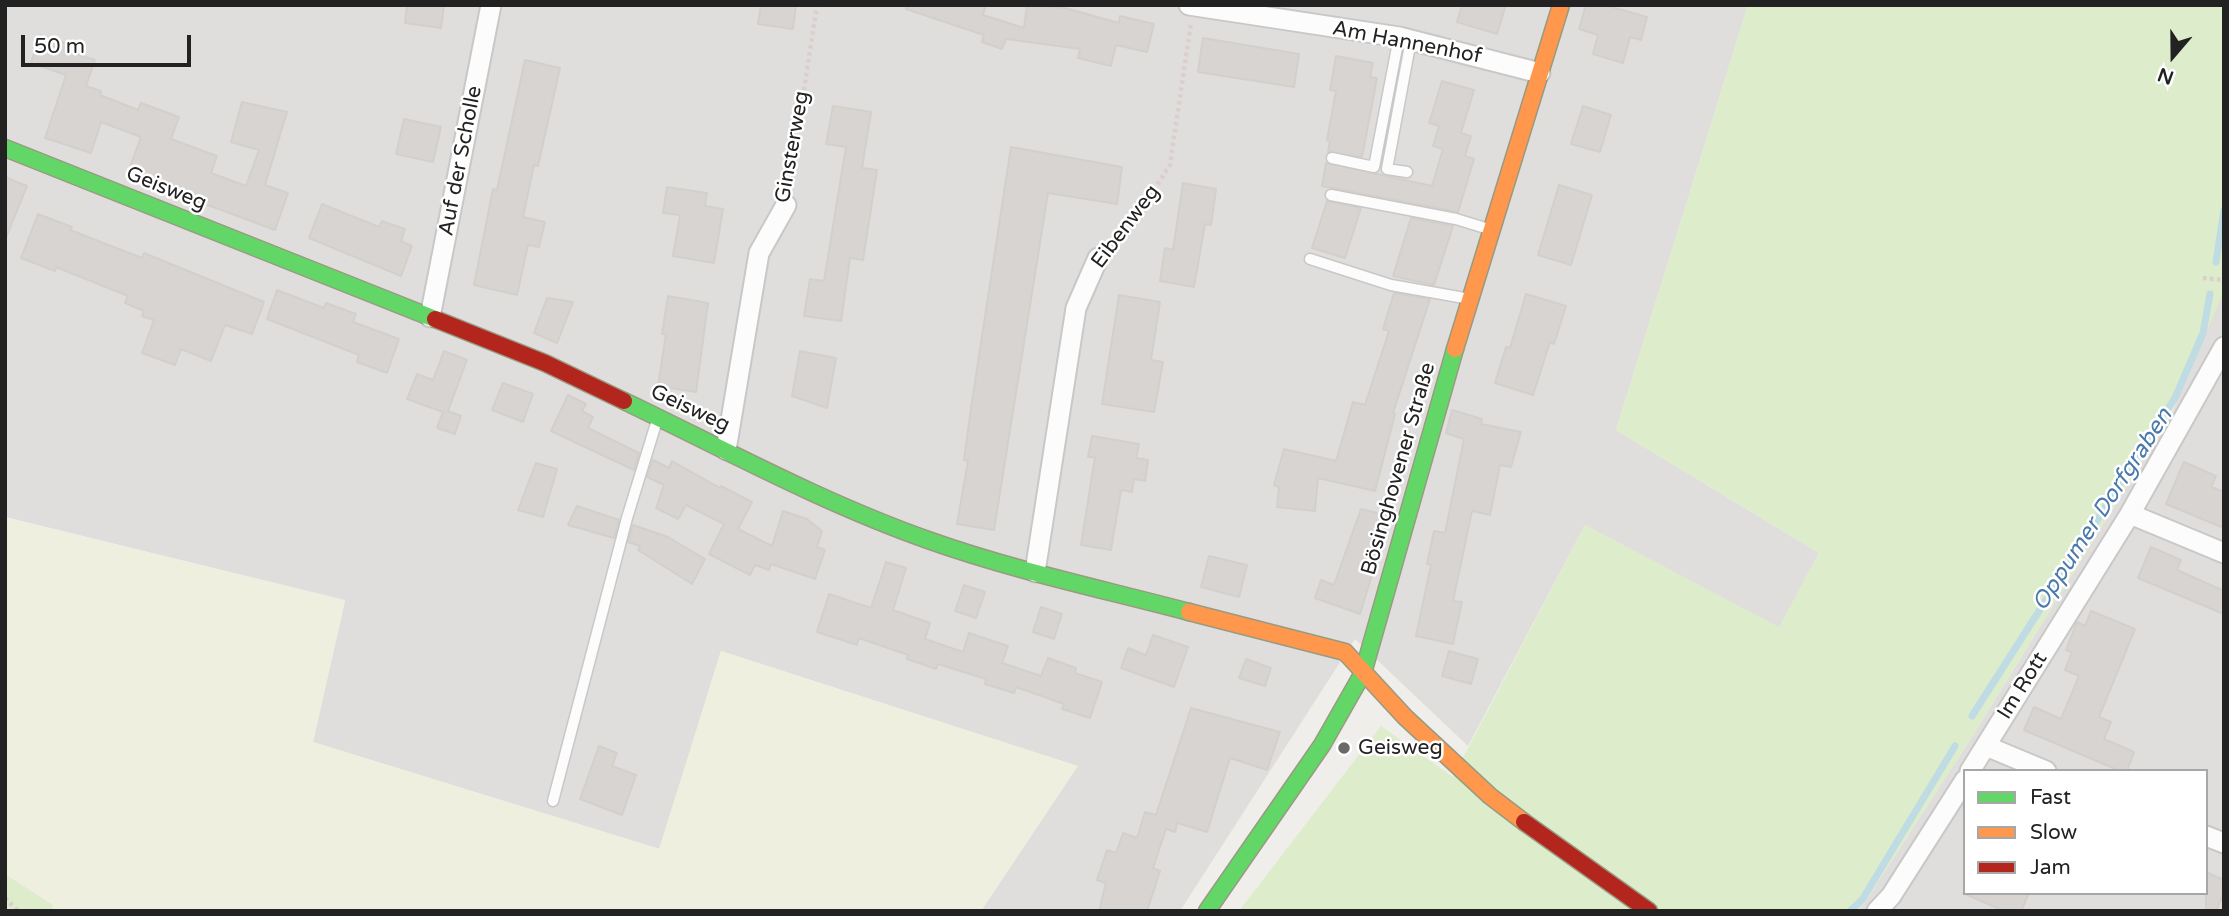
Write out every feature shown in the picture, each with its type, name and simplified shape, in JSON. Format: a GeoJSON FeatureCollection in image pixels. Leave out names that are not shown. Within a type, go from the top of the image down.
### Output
{"type":"FeatureCollection","features":[{"type":"Feature","properties":{"kind":"street","name":"Auf der Scholle"},"geometry":{"type":"LineString","coordinates":[[430,317],[491,5]]}},
{"type":"Feature","properties":{"kind":"street","name":"Bösinghovener Straße"},"geometry":{"type":"LineString","coordinates":[[1207,911],[1322,745],[1363,673],[1437,407],[1561,5]]}},
{"type":"Feature","properties":{"kind":"street","name":"Am Hannenhof"},"geometry":{"type":"LineString","coordinates":[[1191,6],[1405,39],[1540,73]]}},
{"type":"Feature","properties":{"kind":"street","name":"Geisweg"},"geometry":{"type":"LineString","coordinates":[[5,148],[545,363],[837,503],[928,540],[1035,572],[1345,652],[1363,673]]}},
{"type":"Feature","properties":{"kind":"street","name":"Ginsterweg"},"geometry":{"type":"LineString","coordinates":[[726,450],[759,253],[786,205]]}},
{"type":"Feature","properties":{"kind":"street","name":"Eibenweg"},"geometry":{"type":"LineString","coordinates":[[1035,572],[1076,308],[1098,258]]}},
{"type":"Feature","properties":{"kind":"street","name":"Im Rott"},"geometry":{"type":"LineString","coordinates":[[1971,769],[2130,514],[2224,347]]}},
{"type":"Feature","properties":{"kind":"street"},"geometry":{"type":"LineString","coordinates":[[2130,514],[2224,554]]}},
{"type":"Feature","properties":{"kind":"street"},"geometry":{"type":"LineString","coordinates":[[1363,673],[1405,717],[1490,796],[1569,857],[1649,911]]}},
{"type":"Feature","properties":{"kind":"street"},"geometry":{"type":"LineString","coordinates":[[1986,746],[2041,769]]}},
{"type":"Feature","properties":{"kind":"street"},"geometry":{"type":"LineString","coordinates":[[1877,911],[1891,896],[1963,783]]}},
{"type":"Feature","properties":{"kind":"lane"},"geometry":{"type":"LineString","coordinates":[[1332,158],[1374,167],[1405,39]]}},
{"type":"Feature","properties":{"kind":"lane"},"geometry":{"type":"LineString","coordinates":[[1405,39],[1387,169],[1407,172]]}},
{"type":"Feature","properties":{"kind":"lane"},"geometry":{"type":"LineString","coordinates":[[1331,195],[1456,219],[1492,230]]}},
{"type":"Feature","properties":{"kind":"lane"},"geometry":{"type":"LineString","coordinates":[[1310,259],[1391,285],[1471,299]]}},
{"type":"Feature","properties":{"kind":"lane"},"geometry":{"type":"LineString","coordinates":[[553,801],[657,417]]}},
{"type":"Feature","properties":{"kind":"path","name":"Ginsterweg"},"geometry":{"type":"LineString","coordinates":[[786,205],[817,5]]}},
{"type":"Feature","properties":{"kind":"path","name":"Eibenweg"},"geometry":{"type":"LineString","coordinates":[[1098,258],[1130,226],[1171,165],[1191,6]]}},
{"type":"Feature","properties":{"kind":"path"},"geometry":{"type":"LineString","coordinates":[[2203,278],[2224,280]]}},
{"type":"Feature","properties":{"kind":"path"},"geometry":{"type":"LineString","coordinates":[[5,898],[18,911]]}},
{"type":"Feature","properties":{"kind":"shaded area"},"geometry":{"type":"Polygon","coordinates":[[[5,5],[1748,5],[1616,430],[1819,553],[1779,628],[1585,525],[1468,746],[1355,639],[1180,911],[981,911],[1077,766],[721,651],[660,849],[313,742],[345,600],[5,517],[5,5]]]}},
{"type":"Feature","properties":{"kind":"shaded area"},"geometry":{"type":"Polygon","coordinates":[[[2224,285],[2224,911],[1859,911],[1970,740],[2172,413],[2224,285]]]}},
{"type":"Feature","properties":{"kind":"green space"},"geometry":{"type":"Polygon","coordinates":[[[1748,5],[2224,5],[2222,296],[2168,419],[1970,740],[1859,911],[1239,911],[1381,726],[1453,777],[1585,525],[1779,627],[1819,553],[1616,430],[1748,5]]]}},
{"type":"Feature","properties":{"kind":"green space"},"geometry":{"type":"Polygon","coordinates":[[[5,517],[345,601],[313,742],[659,849],[721,651],[1078,766],[981,911],[52,911],[53,904],[5,874],[5,517]]]}},
{"type":"Feature","properties":{"kind":"green space"},"geometry":{"type":"Polygon","coordinates":[[[5,874],[53,905],[52,911],[5,911],[5,874]]]}},
{"type":"Feature","properties":{"kind":"building"},"geometry":{"type":"Polygon","coordinates":[[[407,5],[444,5],[441,28],[405,23],[407,5]]]}},
{"type":"Feature","properties":{"kind":"building"},"geometry":{"type":"Polygon","coordinates":[[[761,5],[796,5],[793,29],[758,24],[761,5]]]}},
{"type":"Feature","properties":{"kind":"building"},"geometry":{"type":"Polygon","coordinates":[[[907,5],[986,5],[983,15],[1024,28],[1027,5],[1065,8],[1119,23],[1120,16],[1154,24],[1147,52],[1116,45],[1111,66],[1078,58],[1080,49],[1006,39],[1002,49],[982,42],[984,35],[906,9],[907,5]]]}},
{"type":"Feature","properties":{"kind":"building"},"geometry":{"type":"Polygon","coordinates":[[[1462,5],[1506,5],[1497,34],[1457,22],[1462,5]]]}},
{"type":"Feature","properties":{"kind":"building"},"geometry":{"type":"Polygon","coordinates":[[[1586,5],[1604,5],[1647,17],[1641,40],[1630,37],[1623,63],[1593,54],[1598,35],[1579,29],[1586,5]]]}},
{"type":"Feature","properties":{"kind":"building"},"geometry":{"type":"Polygon","coordinates":[[[40,35],[78,47],[76,54],[95,60],[86,86],[101,91],[100,95],[138,110],[141,103],[179,117],[171,139],[217,156],[211,173],[246,186],[259,150],[231,142],[242,102],[287,112],[265,185],[288,193],[275,230],[127,175],[141,137],[101,122],[91,153],[45,138],[66,75],[31,63],[40,35]]]}},
{"type":"Feature","properties":{"kind":"building"},"geometry":{"type":"Polygon","coordinates":[[[1203,38],[1299,54],[1294,87],[1198,72],[1203,38]]]}},
{"type":"Feature","properties":{"kind":"building"},"geometry":{"type":"Polygon","coordinates":[[[1336,56],[1373,63],[1370,77],[1377,78],[1362,157],[1328,152],[1330,141],[1327,140],[1336,91],[1330,90],[1336,56]]]}},
{"type":"Feature","properties":{"kind":"building"},"geometry":{"type":"Polygon","coordinates":[[[525,60],[560,68],[538,166],[534,165],[523,217],[545,222],[539,247],[528,245],[517,295],[474,285],[493,189],[497,190],[525,60]]]}},
{"type":"Feature","properties":{"kind":"building"},"geometry":{"type":"Polygon","coordinates":[[[1442,81],[1474,90],[1461,133],[1471,136],[1465,156],[1474,159],[1458,212],[1322,186],[1326,163],[1432,186],[1443,149],[1433,146],[1439,126],[1429,123],[1442,81]]]}},
{"type":"Feature","properties":{"kind":"building"},"geometry":{"type":"Polygon","coordinates":[[[833,106],[871,112],[862,168],[877,170],[863,260],[850,258],[841,321],[804,316],[810,279],[824,281],[846,147],[826,144],[833,106]]]}},
{"type":"Feature","properties":{"kind":"building"},"geometry":{"type":"Polygon","coordinates":[[[1583,106],[1611,115],[1600,152],[1571,144],[1583,106]]]}},
{"type":"Feature","properties":{"kind":"building"},"geometry":{"type":"Polygon","coordinates":[[[404,119],[441,127],[433,162],[396,154],[404,119]]]}},
{"type":"Feature","properties":{"kind":"building"},"geometry":{"type":"Polygon","coordinates":[[[1011,147],[1122,167],[1117,204],[1048,193],[994,530],[957,524],[968,461],[964,460],[971,408],[1011,147]]]}},
{"type":"Feature","properties":{"kind":"building"},"geometry":{"type":"Polygon","coordinates":[[[5,177],[27,186],[6,238],[5,238],[5,177]]]}},
{"type":"Feature","properties":{"kind":"building"},"geometry":{"type":"Polygon","coordinates":[[[1183,183],[1216,189],[1211,225],[1205,224],[1194,287],[1160,281],[1165,248],[1173,250],[1183,183]]]}},
{"type":"Feature","properties":{"kind":"building"},"geometry":{"type":"Polygon","coordinates":[[[1559,185],[1592,195],[1571,265],[1538,255],[1559,185]]]}},
{"type":"Feature","properties":{"kind":"building"},"geometry":{"type":"Polygon","coordinates":[[[667,187],[707,193],[705,206],[723,209],[714,263],[673,256],[680,215],[663,213],[667,187]]]}},
{"type":"Feature","properties":{"kind":"building"},"geometry":{"type":"Polygon","coordinates":[[[1327,201],[1361,208],[1345,258],[1312,248],[1327,201]]]}},
{"type":"Feature","properties":{"kind":"building"},"geometry":{"type":"Polygon","coordinates":[[[322,204],[379,227],[382,221],[405,229],[401,241],[412,246],[401,276],[309,238],[322,204]]]}},
{"type":"Feature","properties":{"kind":"building"},"geometry":{"type":"Polygon","coordinates":[[[38,214],[72,227],[70,230],[142,258],[144,253],[264,302],[252,334],[225,325],[211,361],[181,349],[175,365],[142,353],[154,320],[142,316],[144,311],[125,303],[128,296],[56,267],[55,271],[21,258],[38,214]]]}},
{"type":"Feature","properties":{"kind":"building"},"geometry":{"type":"Polygon","coordinates":[[[1411,218],[1453,226],[1434,285],[1393,276],[1411,218]]]}},
{"type":"Feature","properties":{"kind":"building"},"geometry":{"type":"Polygon","coordinates":[[[277,290],[324,308],[326,303],[356,314],[353,322],[399,339],[387,373],[357,362],[359,355],[267,319],[277,290]]]}},
{"type":"Feature","properties":{"kind":"building"},"geometry":{"type":"Polygon","coordinates":[[[1394,293],[1430,299],[1393,413],[1395,414],[1375,491],[1318,478],[1315,511],[1277,507],[1279,487],[1274,485],[1284,449],[1336,461],[1353,402],[1365,405],[1389,331],[1383,329],[1394,293]]]}},
{"type":"Feature","properties":{"kind":"building"},"geometry":{"type":"Polygon","coordinates":[[[1526,294],[1566,306],[1554,344],[1550,342],[1533,395],[1495,383],[1506,347],[1510,348],[1526,294]]]}},
{"type":"Feature","properties":{"kind":"building"},"geometry":{"type":"Polygon","coordinates":[[[1119,295],[1160,302],[1151,360],[1163,362],[1154,412],[1102,404],[1119,295]]]}},
{"type":"Feature","properties":{"kind":"building"},"geometry":{"type":"Polygon","coordinates":[[[668,296],[708,303],[696,392],[658,386],[666,334],[662,334],[668,296]]]}},
{"type":"Feature","properties":{"kind":"building"},"geometry":{"type":"Polygon","coordinates":[[[547,298],[573,302],[557,343],[534,333],[547,298]]]}},
{"type":"Feature","properties":{"kind":"building"},"geometry":{"type":"Polygon","coordinates":[[[444,351],[467,360],[448,411],[461,416],[455,434],[437,428],[443,412],[407,399],[417,374],[433,380],[444,351]]]}},
{"type":"Feature","properties":{"kind":"building"},"geometry":{"type":"Polygon","coordinates":[[[800,351],[836,358],[827,408],[792,396],[800,351]]]}},
{"type":"Feature","properties":{"kind":"building"},"geometry":{"type":"Polygon","coordinates":[[[503,383],[533,394],[523,422],[492,410],[503,383]]]}},
{"type":"Feature","properties":{"kind":"building"},"geometry":{"type":"Polygon","coordinates":[[[568,395],[586,404],[582,411],[593,417],[588,428],[639,453],[634,470],[551,431],[568,395]]]}},
{"type":"Feature","properties":{"kind":"building"},"geometry":{"type":"Polygon","coordinates":[[[1452,410],[1482,419],[1481,424],[1521,432],[1511,467],[1500,465],[1490,515],[1472,511],[1453,601],[1462,602],[1453,644],[1416,636],[1431,565],[1427,564],[1434,531],[1445,533],[1464,439],[1446,433],[1452,410]]]}},
{"type":"Feature","properties":{"kind":"building"},"geometry":{"type":"Polygon","coordinates":[[[1092,436],[1139,444],[1136,458],[1148,460],[1145,481],[1134,479],[1132,492],[1121,490],[1111,550],[1081,545],[1095,457],[1088,457],[1092,436]]]}},
{"type":"Feature","properties":{"kind":"building"},"geometry":{"type":"Polygon","coordinates":[[[653,460],[669,468],[672,461],[720,488],[721,486],[752,502],[738,529],[772,546],[783,511],[807,519],[822,531],[817,547],[825,550],[815,579],[771,564],[769,570],[755,565],[750,575],[709,554],[724,524],[686,505],[678,519],[656,508],[664,485],[647,477],[653,460]]]}},
{"type":"Feature","properties":{"kind":"building"},"geometry":{"type":"Polygon","coordinates":[[[2184,462],[2216,476],[2211,487],[2224,492],[2224,528],[2166,504],[2184,462]]]}},
{"type":"Feature","properties":{"kind":"building"},"geometry":{"type":"Polygon","coordinates":[[[536,463],[557,469],[543,517],[518,510],[536,463]]]}},
{"type":"Feature","properties":{"kind":"building"},"geometry":{"type":"Polygon","coordinates":[[[577,506],[619,520],[614,538],[568,525],[577,506]]]}},
{"type":"Feature","properties":{"kind":"building"},"geometry":{"type":"Polygon","coordinates":[[[1361,509],[1390,516],[1360,614],[1315,598],[1321,580],[1334,585],[1361,509]]]}},
{"type":"Feature","properties":{"kind":"building"},"geometry":{"type":"Polygon","coordinates":[[[633,525],[668,537],[705,559],[692,584],[638,550],[640,546],[628,542],[633,525]]]}},
{"type":"Feature","properties":{"kind":"building"},"geometry":{"type":"Polygon","coordinates":[[[2151,547],[2181,560],[2177,570],[2224,591],[2224,614],[2138,578],[2151,547]]]}},
{"type":"Feature","properties":{"kind":"building"},"geometry":{"type":"Polygon","coordinates":[[[1209,556],[1247,565],[1239,597],[1201,587],[1209,556]]]}},
{"type":"Feature","properties":{"kind":"building"},"geometry":{"type":"Polygon","coordinates":[[[886,562],[906,568],[893,610],[930,623],[925,639],[963,652],[969,633],[1008,646],[1002,663],[1041,676],[1048,658],[1076,668],[1075,673],[1102,682],[1090,718],[1062,709],[1064,704],[1016,687],[1014,693],[985,684],[986,679],[938,664],[936,669],[907,659],[908,655],[859,638],[857,645],[817,632],[829,594],[871,608],[886,562]]]}},
{"type":"Feature","properties":{"kind":"building"},"geometry":{"type":"Polygon","coordinates":[[[964,585],[985,592],[976,618],[955,611],[964,585]]]}},
{"type":"Feature","properties":{"kind":"building"},"geometry":{"type":"Polygon","coordinates":[[[1041,607],[1062,614],[1054,639],[1033,632],[1041,607]]]}},
{"type":"Feature","properties":{"kind":"building"},"geometry":{"type":"Polygon","coordinates":[[[2091,611],[2135,629],[2099,717],[2111,722],[2104,739],[2134,752],[2128,769],[2115,769],[2024,730],[2034,707],[2061,719],[2079,676],[2065,670],[2072,652],[2066,650],[2077,622],[2085,626],[2091,611]]]}},
{"type":"Feature","properties":{"kind":"building"},"geometry":{"type":"Polygon","coordinates":[[[1153,635],[1188,647],[1174,687],[1121,668],[1128,648],[1146,655],[1153,635]]]}},
{"type":"Feature","properties":{"kind":"building"},"geometry":{"type":"Polygon","coordinates":[[[1449,651],[1478,659],[1471,684],[1442,676],[1449,651]]]}},
{"type":"Feature","properties":{"kind":"building"},"geometry":{"type":"Polygon","coordinates":[[[1246,659],[1271,668],[1265,686],[1239,678],[1246,659]]]}},
{"type":"Feature","properties":{"kind":"building"},"geometry":{"type":"Polygon","coordinates":[[[1191,708],[1280,732],[1267,770],[1230,758],[1207,832],[1177,823],[1175,832],[1166,829],[1153,868],[1160,871],[1147,911],[1099,911],[1106,883],[1097,880],[1107,850],[1116,853],[1123,833],[1137,838],[1145,812],[1156,815],[1191,708]]]}},
{"type":"Feature","properties":{"kind":"building"},"geometry":{"type":"Polygon","coordinates":[[[599,746],[617,753],[612,766],[636,775],[622,815],[580,799],[599,746]]]}},
{"type":"Feature","properties":{"kind":"building"},"geometry":{"type":"Polygon","coordinates":[[[2208,873],[2224,880],[2224,892],[2216,911],[2206,911],[2208,873]]]}},
{"type":"Feature","properties":{"kind":"building"},"geometry":{"type":"Polygon","coordinates":[[[1968,895],[2028,895],[2021,911],[2004,911],[1968,895]]]}},
{"type":"Feature","properties":{"kind":"waterway","name":"Oppumer Dorfgraben"},"geometry":{"type":"LineString","coordinates":[[2216,262],[2224,210]]}},
{"type":"Feature","properties":{"kind":"waterway","name":"Oppumer Dorfgraben"},"geometry":{"type":"LineString","coordinates":[[1972,716],[2175,398],[2203,333],[2210,294]]}},
{"type":"Feature","properties":{"kind":"waterway","name":"Oppumer Dorfgraben"},"geometry":{"type":"LineString","coordinates":[[1850,911],[1862,900],[1955,746]]}},
{"type":"Feature","properties":{"kind":"traffic: fast"},"geometry":{"type":"LineString","coordinates":[[5,148],[435,319]]}},
{"type":"Feature","properties":{"kind":"traffic: fast"},"geometry":{"type":"LineString","coordinates":[[1207,911],[1322,745],[1363,673],[1455,349]]}},
{"type":"Feature","properties":{"kind":"traffic: fast"},"geometry":{"type":"LineString","coordinates":[[624,401],[812,492],[928,540],[1025,570],[1189,612]]}},
{"type":"Feature","properties":{"kind":"traffic: slow"},"geometry":{"type":"LineString","coordinates":[[1455,349],[1561,5]]}},
{"type":"Feature","properties":{"kind":"traffic: slow"},"geometry":{"type":"LineString","coordinates":[[1189,612],[1345,652],[1405,717],[1490,796],[1524,822]]}},
{"type":"Feature","properties":{"kind":"traffic: jam"},"geometry":{"type":"LineString","coordinates":[[435,319],[545,363],[624,401]]}},
{"type":"Feature","properties":{"kind":"traffic: jam"},"geometry":{"type":"LineString","coordinates":[[1524,822],[1649,911]]}},
{"type":"Feature","properties":{"kind":"place","name":"Geisweg"},"geometry":{"type":"Point","coordinates":[1344,748]}}]}
